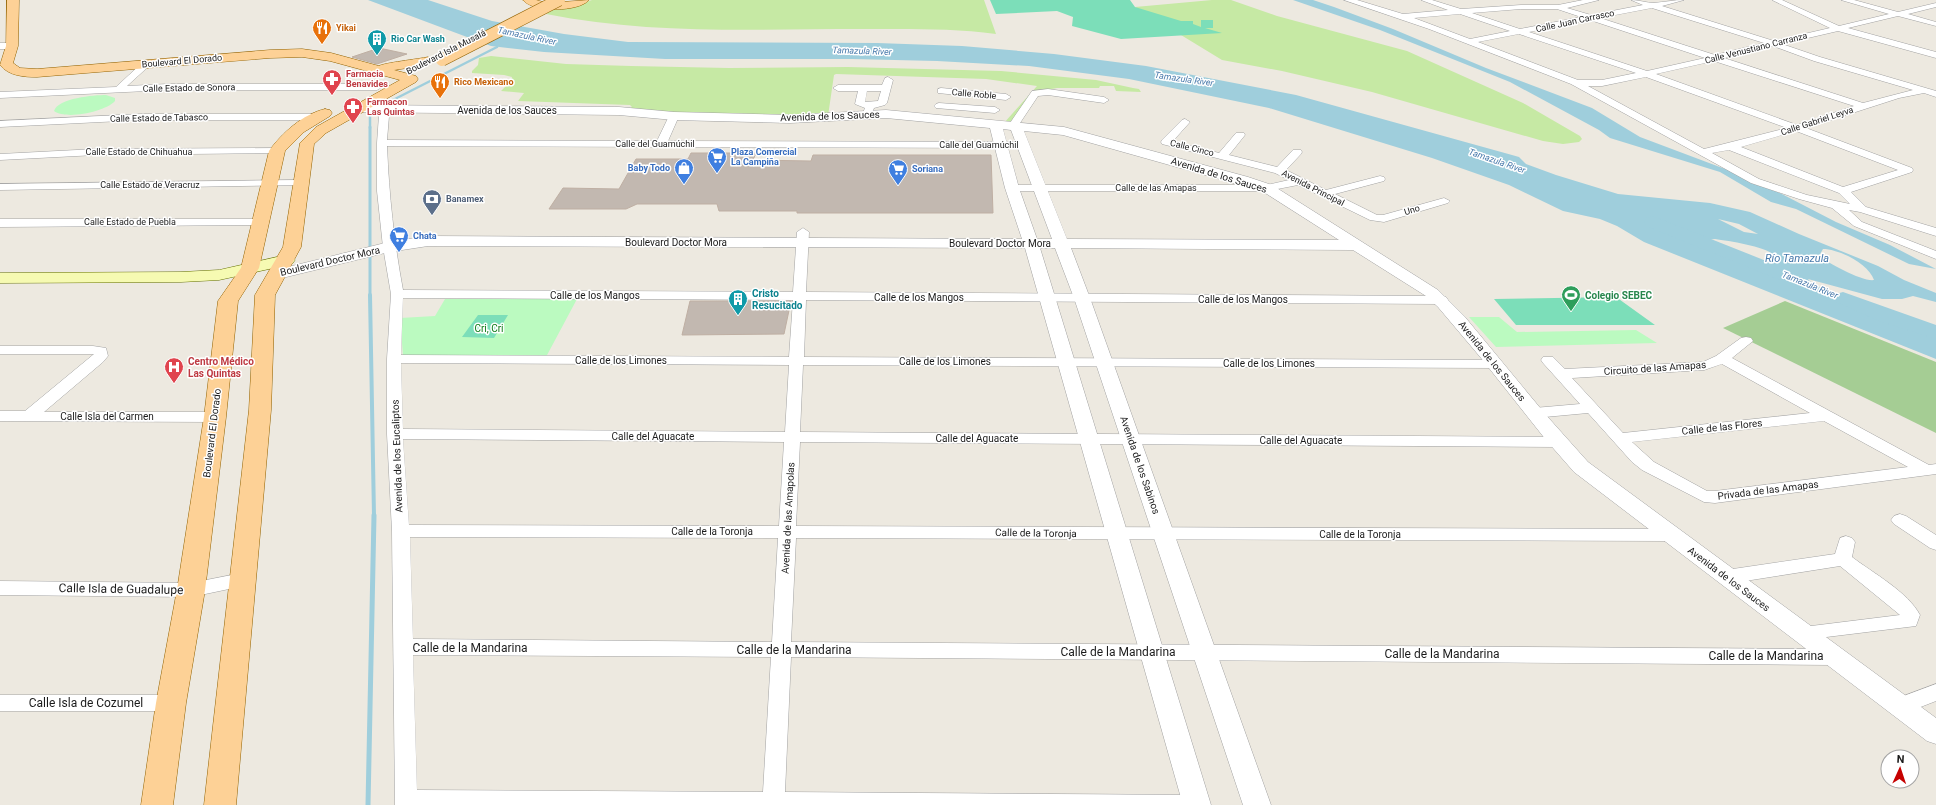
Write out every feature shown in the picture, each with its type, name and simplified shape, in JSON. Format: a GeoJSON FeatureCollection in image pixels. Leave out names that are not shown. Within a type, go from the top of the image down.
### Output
{"type":"FeatureCollection","features":[{"type":"Feature","properties":{"kind":"main road","name":"Boulevard El Dorado"},"geometry":{"type":"LineString","coordinates":[[13,0],[6,46],[6,64],[12,70],[21,72],[290,60],[318,63],[351,74],[395,81]]}},
{"type":"Feature","properties":{"kind":"main road"},"geometry":{"type":"LineString","coordinates":[[529,0],[536,5],[551,6],[570,4],[583,0]]}},
{"type":"Feature","properties":{"kind":"main road","name":"Boulevard Isla Musalá"},"geometry":{"type":"LineString","coordinates":[[395,81],[547,0]]}},
{"type":"Feature","properties":{"kind":"main road","name":"Boulevard Isla Musalá"},"geometry":{"type":"LineString","coordinates":[[434,60],[559,0]]}},
{"type":"Feature","properties":{"kind":"main road","name":"Boulevard El Dorado"},"geometry":{"type":"LineString","coordinates":[[0,78],[32,79],[289,53],[326,56],[371,67],[395,81]]}},
{"type":"Feature","properties":{"kind":"main road"},"geometry":{"type":"LineString","coordinates":[[371,67],[404,66],[434,60]]}},
{"type":"Feature","properties":{"kind":"main road"},"geometry":{"type":"LineString","coordinates":[[220,805],[260,410],[265,295],[292,247],[305,148],[308,143],[329,125],[362,110],[395,81]]}},
{"type":"Feature","properties":{"kind":"main road"},"geometry":{"type":"LineString","coordinates":[[277,151],[287,139],[318,117],[395,81]]}},
{"type":"Feature","properties":{"kind":"main road","name":"Boulevard El Dorado"},"geometry":{"type":"LineString","coordinates":[[157,805],[171,703],[191,590],[215,417],[222,343],[228,301],[245,275],[254,255],[277,151]]}},
{"type":"Feature","properties":{"kind":"main road","name":"Boulevard Doctor Mora"},"geometry":{"type":"LineString","coordinates":[[0,290],[205,288],[245,275],[282,267]]}},
{"type":"Feature","properties":{"kind":"main road","name":"Boulevard Doctor Mora"},"geometry":{"type":"LineString","coordinates":[[0,278],[181,277],[245,275]]}},
{"type":"Feature","properties":{"kind":"street"},"geometry":{"type":"LineString","coordinates":[[1348,0],[1400,16],[1470,41],[1574,82],[1755,181],[1936,232]]}},
{"type":"Feature","properties":{"kind":"street"},"geometry":{"type":"LineString","coordinates":[[1425,0],[1647,74],[1908,170],[1843,191]]}},
{"type":"Feature","properties":{"kind":"street"},"geometry":{"type":"LineString","coordinates":[[1490,0],[1521,7]]}},
{"type":"Feature","properties":{"kind":"street"},"geometry":{"type":"LineString","coordinates":[[1400,16],[1521,7],[1558,7],[1590,0]]}},
{"type":"Feature","properties":{"kind":"street"},"geometry":{"type":"LineString","coordinates":[[1635,0],[1722,26],[1817,59],[1933,93]]}},
{"type":"Feature","properties":{"kind":"street","name":"Calle Juan Carrasco"},"geometry":{"type":"LineString","coordinates":[[1470,41],[1680,0]]}},
{"type":"Feature","properties":{"kind":"street"},"geometry":{"type":"LineString","coordinates":[[1776,0],[1837,28],[1936,55]]}},
{"type":"Feature","properties":{"kind":"street"},"geometry":{"type":"LineString","coordinates":[[1845,0],[1936,24]]}},
{"type":"Feature","properties":{"kind":"street","name":"Calle Venustiano Carranza"},"geometry":{"type":"LineString","coordinates":[[1574,82],[1602,83],[1647,74],[1936,5]]}},
{"type":"Feature","properties":{"kind":"street"},"geometry":{"type":"LineString","coordinates":[[1558,7],[1863,106]]}},
{"type":"Feature","properties":{"kind":"street"},"geometry":{"type":"LineString","coordinates":[[119,89],[144,67]]}},
{"type":"Feature","properties":{"kind":"street","name":"Calle Estado de Sonora"},"geometry":{"type":"LineString","coordinates":[[0,95],[119,89],[395,81]]}},
{"type":"Feature","properties":{"kind":"street"},"geometry":{"type":"LineString","coordinates":[[838,88],[863,88],[887,84],[882,104],[869,110],[860,104],[863,88]]}},
{"type":"Feature","properties":{"kind":"street","name":"Calle Roble"},"geometry":{"type":"LineString","coordinates":[[939,106],[942,87],[1006,97]]}},
{"type":"Feature","properties":{"kind":"street"},"geometry":{"type":"LineString","coordinates":[[1016,126],[1015,123],[1036,93],[1048,92],[1104,100]]}},
{"type":"Feature","properties":{"kind":"street","name":"Calle Gabriel Leyva"},"geometry":{"type":"LineString","coordinates":[[1704,152],[1732,147],[1796,128],[1897,94],[1933,93]]}},
{"type":"Feature","properties":{"kind":"street"},"geometry":{"type":"LineString","coordinates":[[406,802],[1197,805],[1047,298],[1012,188],[1000,145],[995,117],[939,106],[937,119]]}},
{"type":"Feature","properties":{"kind":"street","name":"Avenida de los Sauces"},"geometry":{"type":"LineString","coordinates":[[362,110],[619,111],[674,116],[808,119],[869,110],[937,119],[995,117],[1016,126],[1064,131],[1096,139],[1267,188],[1441,300],[1496,364],[1558,442],[1594,479],[1936,733]]}},
{"type":"Feature","properties":{"kind":"street","name":"Avenida de los Eucaliptos"},"geometry":{"type":"LineString","coordinates":[[386,110],[384,114],[382,143],[386,242],[397,294],[394,359],[395,434],[401,531],[406,802]]}},
{"type":"Feature","properties":{"kind":"street"},"geometry":{"type":"LineString","coordinates":[[662,144],[674,116]]}},
{"type":"Feature","properties":{"kind":"street","name":"Calle Estado de Tabasco"},"geometry":{"type":"LineString","coordinates":[[0,124],[141,117],[318,117]]}},
{"type":"Feature","properties":{"kind":"street","name":"Calle Cinco"},"geometry":{"type":"LineString","coordinates":[[1185,122],[1166,142],[1222,156]]}},
{"type":"Feature","properties":{"kind":"street","name":"Avenida de los Sabinos"},"geometry":{"type":"LineString","coordinates":[[1016,126],[1041,187],[1058,238],[1082,298],[1257,805]]}},
{"type":"Feature","properties":{"kind":"street"},"geometry":{"type":"LineString","coordinates":[[1222,156],[1240,135]]}},
{"type":"Feature","properties":{"kind":"street","name":"Calle del Guamúchil"},"geometry":{"type":"LineString","coordinates":[[382,143],[1024,145]]}},
{"type":"Feature","properties":{"kind":"street"},"geometry":{"type":"LineString","coordinates":[[1732,147],[1843,191],[1862,210]]}},
{"type":"Feature","properties":{"kind":"street","name":"Calle Estado de Chihuahua"},"geometry":{"type":"LineString","coordinates":[[0,156],[96,152],[277,151]]}},
{"type":"Feature","properties":{"kind":"street"},"geometry":{"type":"LineString","coordinates":[[1279,171],[1297,152]]}},
{"type":"Feature","properties":{"kind":"street","name":"Avenida Principal"},"geometry":{"type":"LineString","coordinates":[[1222,156],[1279,171],[1323,194],[1380,219]]}},
{"type":"Feature","properties":{"kind":"street"},"geometry":{"type":"LineString","coordinates":[[1323,194],[1380,179]]}},
{"type":"Feature","properties":{"kind":"street","name":"Calle de las Amapas"},"geometry":{"type":"LineString","coordinates":[[1012,188],[1267,188],[1299,181]]}},
{"type":"Feature","properties":{"kind":"street","name":"Calle Estado de Veracruz"},"geometry":{"type":"LineString","coordinates":[[0,187],[300,183]]}},
{"type":"Feature","properties":{"kind":"street","name":"Uno"},"geometry":{"type":"LineString","coordinates":[[1380,219],[1444,200]]}},
{"type":"Feature","properties":{"kind":"street"},"geometry":{"type":"LineString","coordinates":[[1836,205],[1858,224],[1936,255]]}},
{"type":"Feature","properties":{"kind":"street","name":"Calle Estado de Puebla"},"geometry":{"type":"LineString","coordinates":[[0,223],[261,222]]}},
{"type":"Feature","properties":{"kind":"street","name":"Boulevard Doctor Mora"},"geometry":{"type":"LineString","coordinates":[[282,267],[386,242],[802,237],[1058,238],[1338,233]]}},
{"type":"Feature","properties":{"kind":"street","name":"Avenida de las Amapolas"},"geometry":{"type":"LineString","coordinates":[[773,804],[802,237]]}},
{"type":"Feature","properties":{"kind":"street","name":"Boulevard Doctor Mora"},"geometry":{"type":"LineString","coordinates":[[1058,238],[1356,245]]}},
{"type":"Feature","properties":{"kind":"street","name":"Calle de los Mangos"},"geometry":{"type":"LineString","coordinates":[[397,294],[1441,300]]}},
{"type":"Feature","properties":{"kind":"street"},"geometry":{"type":"LineString","coordinates":[[1746,341],[1729,352],[1723,359],[1825,416],[1931,469]]}},
{"type":"Feature","properties":{"kind":"street"},"geometry":{"type":"LineString","coordinates":[[0,350],[100,351],[101,356],[98,359],[29,416]]}},
{"type":"Feature","properties":{"kind":"street","name":"Calle de los Limones"},"geometry":{"type":"LineString","coordinates":[[394,359],[1496,364]]}},
{"type":"Feature","properties":{"kind":"street","name":"Circuito de las Amapas"},"geometry":{"type":"LineString","coordinates":[[1560,374],[1688,368],[1716,363],[1723,359]]}},
{"type":"Feature","properties":{"kind":"street"},"geometry":{"type":"LineString","coordinates":[[1548,360],[1619,438]]}},
{"type":"Feature","properties":{"kind":"street"},"geometry":{"type":"LineString","coordinates":[[1531,409],[1588,404]]}},
{"type":"Feature","properties":{"kind":"street","name":"Calle Isla del Carmen"},"geometry":{"type":"LineString","coordinates":[[0,416],[215,417]]}},
{"type":"Feature","properties":{"kind":"street","name":"Calle de las Flores"},"geometry":{"type":"LineString","coordinates":[[1619,438],[1825,416]]}},
{"type":"Feature","properties":{"kind":"street","name":"Calle del Aguacate"},"geometry":{"type":"LineString","coordinates":[[395,434],[1558,442]]}},
{"type":"Feature","properties":{"kind":"street","name":"Privada de las Amapas"},"geometry":{"type":"LineString","coordinates":[[1619,438],[1648,466],[1704,496],[1715,497],[1931,469]]}},
{"type":"Feature","properties":{"kind":"street"},"geometry":{"type":"LineString","coordinates":[[1900,520],[1936,544]]}},
{"type":"Feature","properties":{"kind":"street","name":"Calle de la Toronja"},"geometry":{"type":"LineString","coordinates":[[401,531],[787,531],[1117,534],[1670,535]]}},
{"type":"Feature","properties":{"kind":"street"},"geometry":{"type":"LineString","coordinates":[[1726,577],[1845,550],[1903,605],[1911,615],[1911,619],[1908,621],[1802,633]]}},
{"type":"Feature","properties":{"kind":"street","name":"Calle Isla de Guadalupe"},"geometry":{"type":"LineString","coordinates":[[0,588],[191,590],[242,580]]}},
{"type":"Feature","properties":{"kind":"street","name":"Calle de la Mandarina"},"geometry":{"type":"LineString","coordinates":[[403,647],[1834,657]]}},
{"type":"Feature","properties":{"kind":"street"},"geometry":{"type":"LineString","coordinates":[[1900,706],[1936,692]]}},
{"type":"Feature","properties":{"kind":"street","name":"Calle Isla de Cozumel"},"geometry":{"type":"LineString","coordinates":[[0,704],[171,703]]}},
{"type":"Feature","properties":{"kind":"green space"},"geometry":{"type":"Polygon","coordinates":[[[592,0],[984,0],[996,34],[930,29],[744,30],[664,28],[585,21],[546,14],[558,7],[576,5],[592,0]]]}},
{"type":"Feature","properties":{"kind":"green space"},"geometry":{"type":"Polygon","coordinates":[[[990,0],[1130,0],[1135,7],[1181,21],[1193,21],[1193,24],[1201,27],[1201,20],[1213,20],[1213,28],[1205,28],[1222,33],[1121,39],[1072,26],[1073,17],[1057,11],[996,14],[990,0]]]}},
{"type":"Feature","properties":{"kind":"green space"},"geometry":{"type":"Polygon","coordinates":[[[1212,0],[1231,0],[1277,16],[1407,51],[1523,103],[1580,136],[1582,139],[1579,142],[1563,144],[1543,141],[1372,92],[1282,71],[1222,60],[1135,7],[1212,0]]]}},
{"type":"Feature","properties":{"kind":"green space"},"geometry":{"type":"Polygon","coordinates":[[[491,56],[566,64],[631,66],[729,68],[848,67],[1001,71],[1096,80],[1139,89],[1141,92],[1116,91],[1114,86],[1100,86],[1099,88],[1057,88],[1046,90],[1040,93],[1012,123],[1004,123],[1037,86],[986,79],[836,74],[834,75],[828,116],[674,113],[629,109],[632,107],[630,105],[518,101],[524,93],[501,91],[511,81],[512,77],[472,73],[478,65],[479,58],[491,56]]]}},
{"type":"Feature","properties":{"kind":"green space"},"geometry":{"type":"Polygon","coordinates":[[[106,95],[115,98],[115,101],[110,105],[85,114],[67,115],[54,111],[62,103],[69,100],[106,95]]]}},
{"type":"Feature","properties":{"kind":"green space","name":"Colegio SEBEC"},"geometry":{"type":"Polygon","coordinates":[[[1616,297],[1655,325],[1516,325],[1494,299],[1616,297]]]}},
{"type":"Feature","properties":{"kind":"green space","name":"Cri, Cri"},"geometry":{"type":"Polygon","coordinates":[[[445,299],[577,299],[546,357],[403,355],[400,318],[435,316],[445,299]]]}},
{"type":"Feature","properties":{"kind":"green space"},"geometry":{"type":"Polygon","coordinates":[[[1785,301],[1936,362],[1936,433],[1723,328],[1785,301]]]}},
{"type":"Feature","properties":{"kind":"green space"},"geometry":{"type":"Polygon","coordinates":[[[478,315],[508,315],[494,338],[462,337],[478,315]]]}},
{"type":"Feature","properties":{"kind":"green space","name":"Colegio SEBEC"},"geometry":{"type":"Polygon","coordinates":[[[1469,317],[1499,317],[1517,332],[1636,330],[1657,343],[1496,347],[1469,317]]]}},
{"type":"Feature","properties":{"kind":"water","name":"Río Tamazula"},"geometry":{"type":"Polygon","coordinates":[[[368,0],[428,0],[492,21],[564,34],[628,42],[877,43],[962,46],[1054,54],[1146,66],[1296,95],[1519,157],[1526,164],[1618,194],[1710,203],[1750,212],[1799,234],[1878,266],[1904,280],[1936,293],[1936,302],[1913,296],[1902,299],[1882,299],[1808,279],[1814,284],[1846,299],[1936,335],[1936,359],[1644,242],[1617,226],[1600,219],[1563,211],[1509,185],[1432,158],[1269,108],[1129,79],[1029,66],[937,61],[852,59],[665,59],[544,52],[491,46],[368,0]],[[1718,219],[1744,232],[1758,234],[1739,224],[1718,219]],[[1660,230],[1743,261],[1771,260],[1774,255],[1763,249],[1746,244],[1715,239],[1703,240],[1660,230]],[[1823,249],[1819,256],[1854,275],[1869,280],[1874,280],[1866,268],[1853,258],[1823,249]]]}},
{"type":"Feature","properties":{"kind":"water"},"geometry":{"type":"Polygon","coordinates":[[[1293,0],[1313,0],[1334,7],[1393,29],[1486,68],[1592,108],[1640,137],[1757,181],[1836,222],[1890,245],[1936,269],[1909,264],[1796,209],[1771,202],[1720,172],[1610,138],[1599,130],[1510,82],[1380,30],[1293,0]]]}},
{"type":"Feature","properties":{"kind":"building","name":"Rio Car Wash"},"geometry":{"type":"Polygon","coordinates":[[[379,48],[407,54],[377,64],[352,57],[379,48]]]}},
{"type":"Feature","properties":{"kind":"building"},"geometry":{"type":"Polygon","coordinates":[[[691,153],[756,153],[753,160],[811,161],[813,155],[991,155],[993,213],[797,213],[797,211],[719,211],[717,204],[637,204],[626,209],[549,209],[563,188],[619,189],[636,159],[688,159],[691,153]]]}},
{"type":"Feature","properties":{"kind":"building","name":"Cristo Resucitado"},"geometry":{"type":"Polygon","coordinates":[[[690,301],[791,301],[784,334],[682,335],[690,301]]]}},
{"type":"Feature","properties":{"kind":"waterway"},"geometry":{"type":"LineString","coordinates":[[370,295],[370,115],[387,103],[497,47]]}},
{"type":"Feature","properties":{"kind":"waterway","name":"Tamazula River"},"geometry":{"type":"LineString","coordinates":[[1653,222],[1782,274]]}},
{"type":"Feature","properties":{"kind":"waterway"},"geometry":{"type":"LineString","coordinates":[[370,295],[374,515]]}},
{"type":"Feature","properties":{"kind":"waterway","name":"Tamazula River"},"geometry":{"type":"LineString","coordinates":[[1843,298],[1887,316],[1936,332]]}},
{"type":"Feature","properties":{"kind":"waterway"},"geometry":{"type":"LineString","coordinates":[[368,805],[374,515]]}},
{"type":"Feature","properties":{"kind":"place","name":"Yikai"},"geometry":{"type":"Point","coordinates":[322,45]}},
{"type":"Feature","properties":{"kind":"place","name":"Rio Car Wash"},"geometry":{"type":"Point","coordinates":[377,56]}},
{"type":"Feature","properties":{"kind":"place","name":"Farmacia Benavides"},"geometry":{"type":"Point","coordinates":[332,96]}},
{"type":"Feature","properties":{"kind":"place","name":"Rico Mexicano"},"geometry":{"type":"Point","coordinates":[440,99]}},
{"type":"Feature","properties":{"kind":"place","name":"Farmacon Las Quintas"},"geometry":{"type":"Point","coordinates":[353,124]}},
{"type":"Feature","properties":{"kind":"place","name":"Plaza Comercial La Campiña"},"geometry":{"type":"Point","coordinates":[717,174]}},
{"type":"Feature","properties":{"kind":"place","name":"Baby Todo"},"geometry":{"type":"Point","coordinates":[684,185]}},
{"type":"Feature","properties":{"kind":"place","name":"Soriana"},"geometry":{"type":"Point","coordinates":[898,186]}},
{"type":"Feature","properties":{"kind":"place","name":"Banamex"},"geometry":{"type":"Point","coordinates":[432,216]}},
{"type":"Feature","properties":{"kind":"place","name":"Chata"},"geometry":{"type":"Point","coordinates":[399,253]}},
{"type":"Feature","properties":{"kind":"place","name":"Colegio SEBEC"},"geometry":{"type":"Point","coordinates":[1571,312]}},
{"type":"Feature","properties":{"kind":"place","name":"Cristo Resucitado"},"geometry":{"type":"Point","coordinates":[738,316]}},
{"type":"Feature","properties":{"kind":"place","name":"Centro Médico Las Quintas"},"geometry":{"type":"Point","coordinates":[174,384]}}]}
